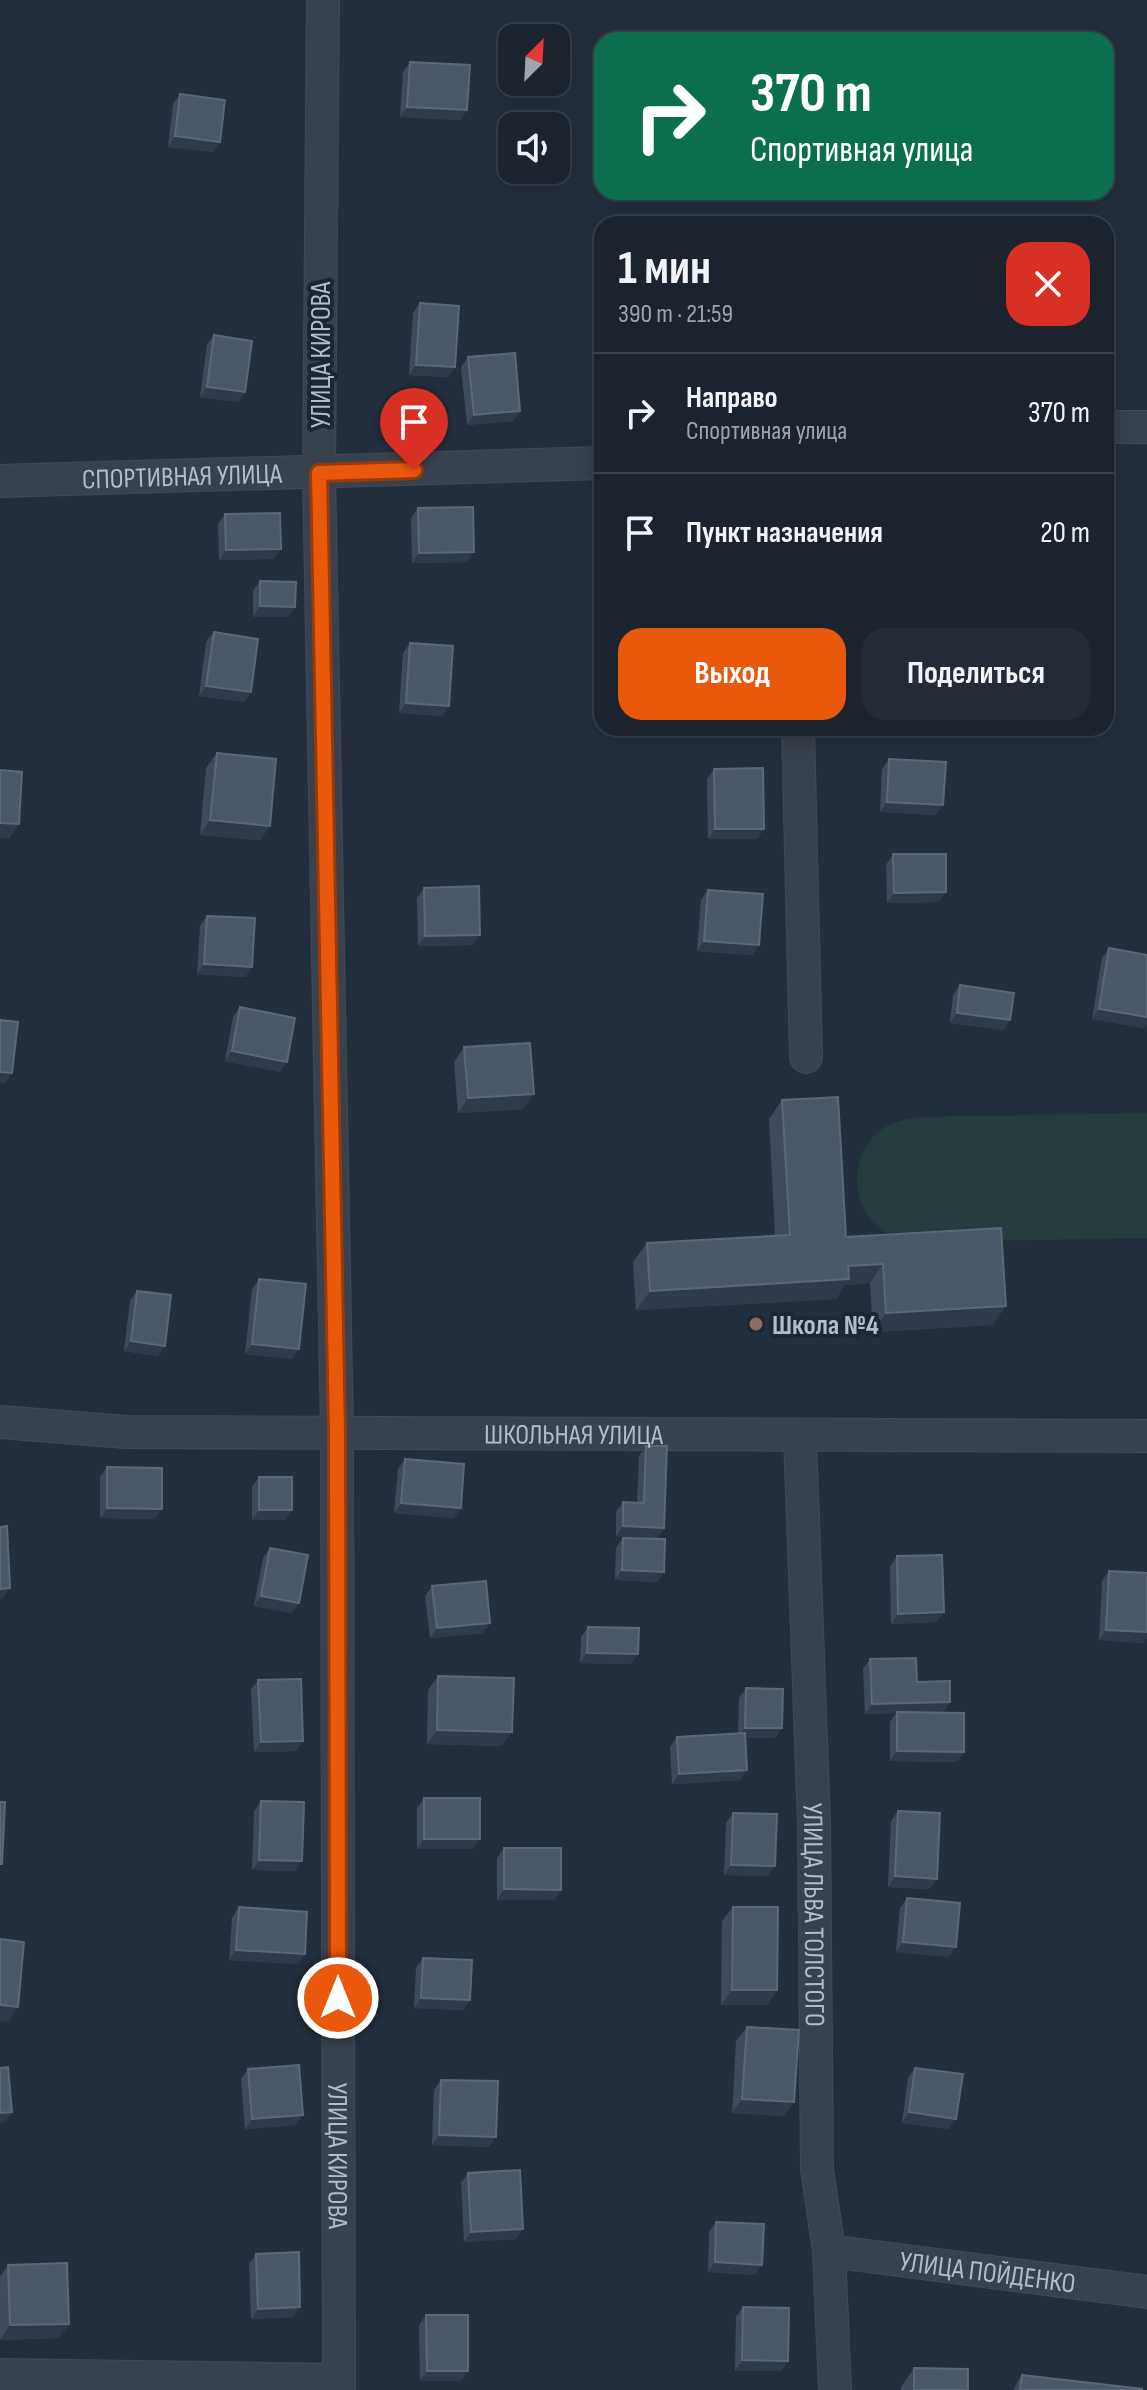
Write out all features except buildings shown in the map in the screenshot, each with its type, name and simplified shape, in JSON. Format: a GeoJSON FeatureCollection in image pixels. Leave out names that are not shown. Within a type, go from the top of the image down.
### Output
{"type":"FeatureCollection","features":[{"type":"Feature","properties":{"kind":"street","name":"УЛИЦА КИРОВА"},"geometry":{"type":"LineString","coordinates":[[323,0],[319,473],[337,1433],[339,2385]]}},
{"type":"Feature","properties":{"kind":"street"},"geometry":{"type":"LineString","coordinates":[[1114,427],[1147,427]]}},
{"type":"Feature","properties":{"kind":"street","name":"СПОРТИВНАЯ УЛИЦА"},"geometry":{"type":"LineString","coordinates":[[0,481],[594,463]]}},
{"type":"Feature","properties":{"kind":"street"},"geometry":{"type":"LineString","coordinates":[[798,736],[806,1057]]}},
{"type":"Feature","properties":{"kind":"street","name":"ШКОЛЬНАЯ УЛИЦА"},"geometry":{"type":"LineString","coordinates":[[0,1422],[126,1432],[1147,1436]]}},
{"type":"Feature","properties":{"kind":"street","name":"УЛИЦА ЛЬВА ТОЛСТОГО"},"geometry":{"type":"LineString","coordinates":[[800,1437],[814,1824],[817,2169],[829,2251],[835,2390]]}},
{"type":"Feature","properties":{"kind":"street","name":"УЛИЦА ПОЙДЕНКО"},"geometry":{"type":"LineString","coordinates":[[829,2251],[1147,2292]]}},
{"type":"Feature","properties":{"kind":"street"},"geometry":{"type":"LineString","coordinates":[[0,2375],[339,2385]]}},
{"type":"Feature","properties":{"kind":"green space"},"geometry":{"type":"Polygon","coordinates":[[[1147,1113],[1147,1238],[906,1240],[883,1231],[871,1220],[858,1193],[859,1163],[865,1148],[879,1132],[900,1121],[918,1117],[1147,1113]]]}},
{"type":"Feature","properties":{"kind":"place","name":"Школа №4"},"geometry":{"type":"Point","coordinates":[756,1324]}},
{"type":"Feature","properties":{"kind":"route"},"geometry":{"type":"LineString","coordinates":[[338,1998],[337,1433],[319,473],[414,470]]}}]}
